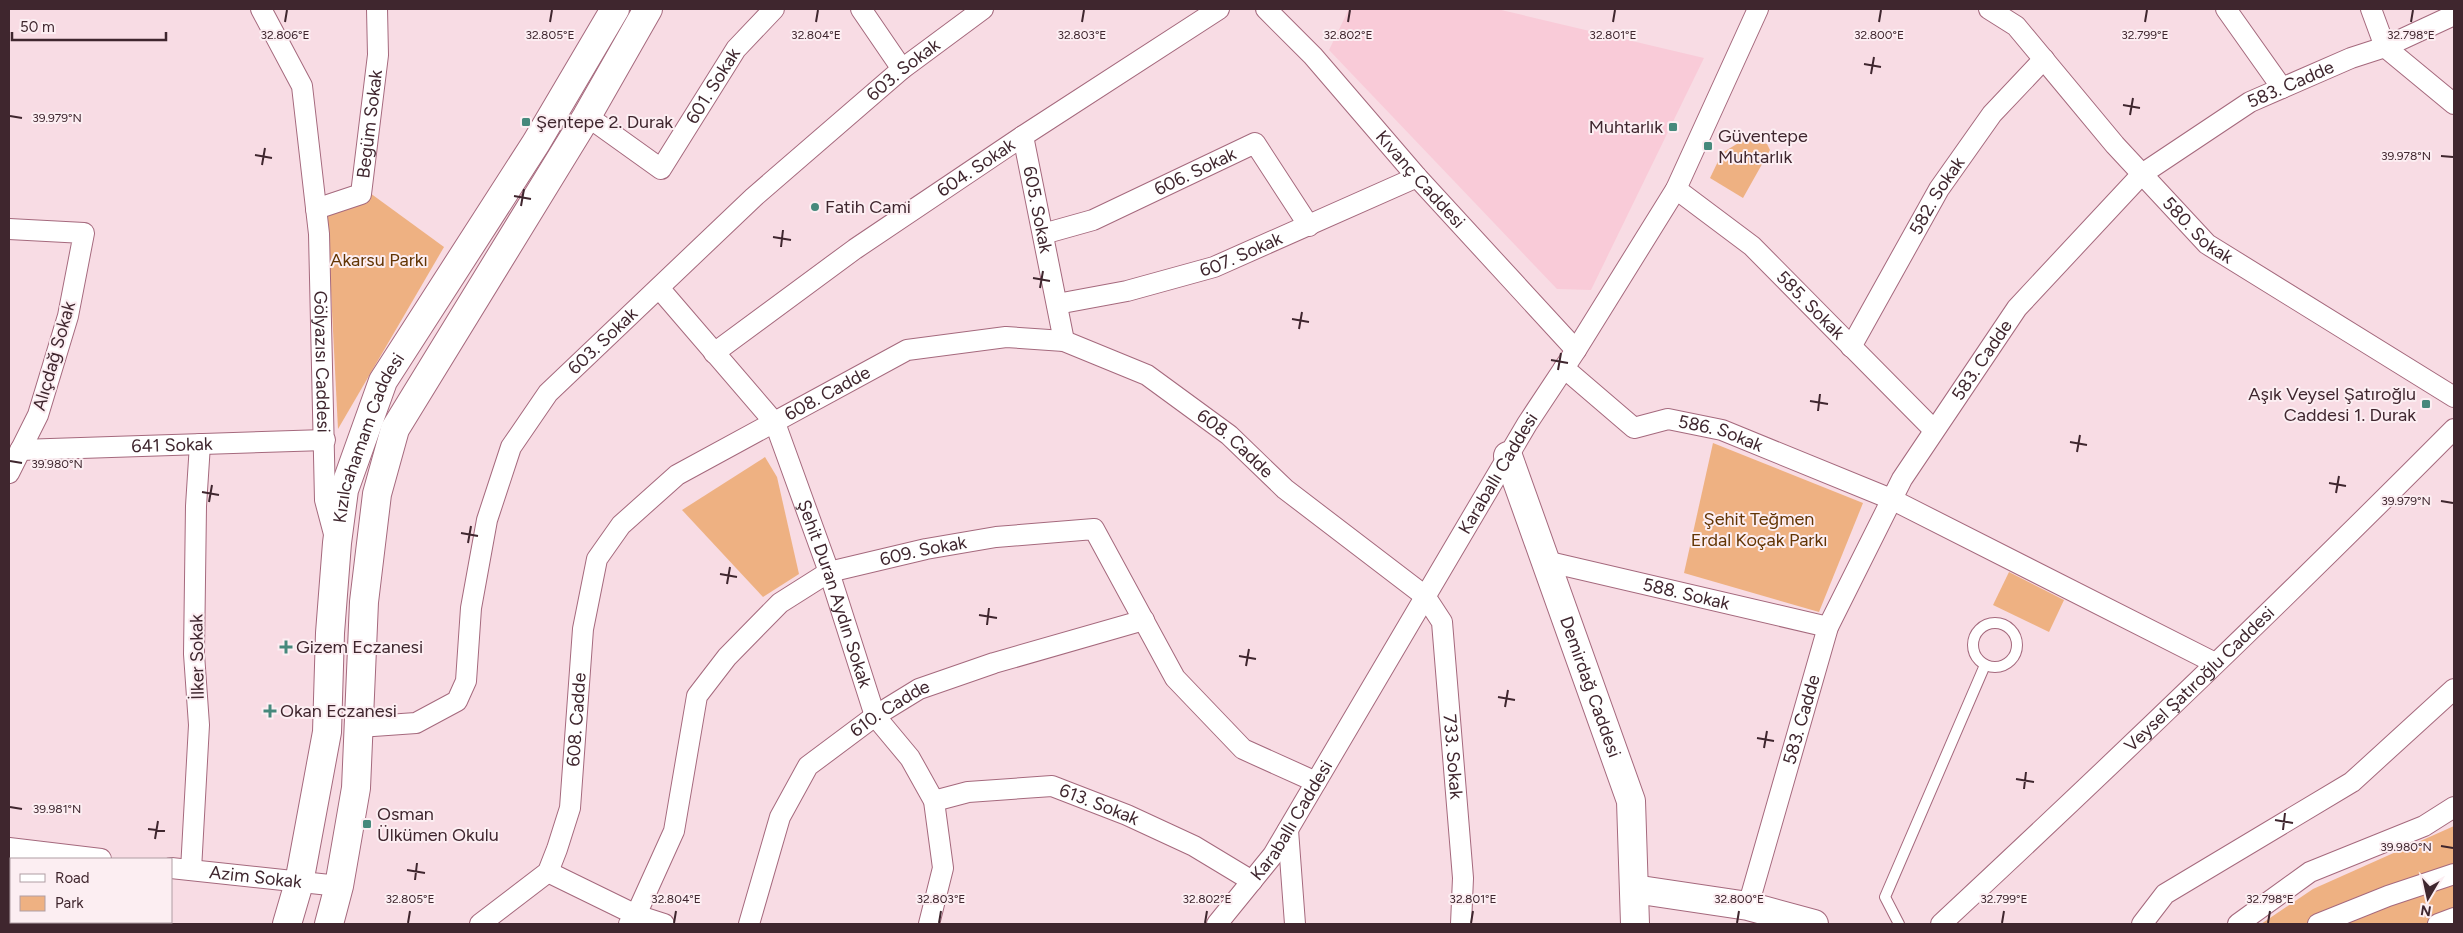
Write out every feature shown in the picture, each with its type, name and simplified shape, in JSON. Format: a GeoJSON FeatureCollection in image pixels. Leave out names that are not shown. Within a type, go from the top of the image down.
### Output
{"type":"FeatureCollection","features":[{"type":"Feature","properties":{"kind":"main road","name":"Kızılcahamam Caddesi"},"geometry":{"type":"LineString","coordinates":[[287,924],[299,883],[327,732],[330,633],[336,543],[344,490],[383,381],[536,143],[614,9]]}},
{"type":"Feature","properties":{"kind":"main road","name":"Kızılcahamam Caddesi"},"geometry":{"type":"LineString","coordinates":[[329,924],[339,886],[356,788],[364,602],[378,494],[395,430],[587,116],[648,9]]}},
{"type":"Feature","properties":{"kind":"main road","name":"Demirdağ Caddesi"},"geometry":{"type":"LineString","coordinates":[[1508,456],[1631,801],[1635,924]]}},
{"type":"Feature","properties":{"kind":"main road"},"geometry":{"type":"LineString","coordinates":[[1634,889],[1748,906],[1814,924]]}},
{"type":"Feature","properties":{"kind":"street","name":"Gölyazısı Caddesi"},"geometry":{"type":"LineString","coordinates":[[261,9],[302,86],[319,234],[326,440],[325,500],[336,543]]}},
{"type":"Feature","properties":{"kind":"street","name":"Begüm Sokak"},"geometry":{"type":"LineString","coordinates":[[316,209],[362,194],[378,55],[377,9]]}},
{"type":"Feature","properties":{"kind":"street","name":"601. Sokak"},"geometry":{"type":"LineString","coordinates":[[587,116],[661,169],[736,49],[774,9]]}},
{"type":"Feature","properties":{"kind":"street"},"geometry":{"type":"LineString","coordinates":[[860,9],[902,69]]}},
{"type":"Feature","properties":{"kind":"street","name":"603. Sokak"},"geometry":{"type":"LineString","coordinates":[[359,727],[416,723],[457,702],[466,681],[471,608],[486,520],[511,447],[548,393],[754,197],[902,69],[983,9]]}},
{"type":"Feature","properties":{"kind":"street","name":"604. Sokak"},"geometry":{"type":"LineString","coordinates":[[714,353],[855,249],[1023,136],[1219,9]]}},
{"type":"Feature","properties":{"kind":"street","name":"Kıvanç Caddesi"},"geometry":{"type":"LineString","coordinates":[[1266,9],[1313,56],[1417,177],[1576,350]]}},
{"type":"Feature","properties":{"kind":"street","name":"Karaballı Caddesi"},"geometry":{"type":"LineString","coordinates":[[1217,924],[1273,855],[1508,456],[1676,188],[1758,9]]}},
{"type":"Feature","properties":{"kind":"street","name":"580. Sokak"},"geometry":{"type":"LineString","coordinates":[[1989,9],[2016,26],[2142,174],[2207,244],[2454,397]]}},
{"type":"Feature","properties":{"kind":"street"},"geometry":{"type":"LineString","coordinates":[[2226,9],[2282,88]]}},
{"type":"Feature","properties":{"kind":"street"},"geometry":{"type":"LineString","coordinates":[[2371,9],[2385,47],[2454,104]]}},
{"type":"Feature","properties":{"kind":"street","name":"583. Cadde"},"geometry":{"type":"LineString","coordinates":[[1748,906],[1828,627],[1891,499],[1934,430],[2016,308],[2142,174],[2250,102],[2351,58],[2385,47],[2454,15]]}},
{"type":"Feature","properties":{"kind":"street","name":"582. Sokak"},"geometry":{"type":"LineString","coordinates":[[1851,347],[1939,189],[1992,114],[2044,59]]}},
{"type":"Feature","properties":{"kind":"street","name":"605. Sokak"},"geometry":{"type":"LineString","coordinates":[[1023,136],[1064,341]]}},
{"type":"Feature","properties":{"kind":"street","name":"606. Sokak"},"geometry":{"type":"LineString","coordinates":[[1043,234],[1094,220],[1255,143],[1309,226]]}},
{"type":"Feature","properties":{"kind":"street","name":"607. Sokak"},"geometry":{"type":"LineString","coordinates":[[1057,304],[1127,291],[1214,267],[1417,177]]}},
{"type":"Feature","properties":{"kind":"street","name":"585. Sokak"},"geometry":{"type":"LineString","coordinates":[[1676,188],[1752,246],[1934,430]]}},
{"type":"Feature","properties":{"kind":"street","name":"Alıçdağ Sokak"},"geometry":{"type":"LineString","coordinates":[[9,229],[84,233],[68,316],[38,415],[9,472]]}},
{"type":"Feature","properties":{"kind":"street","name":"Şehit Duran Aydın Sokak"},"geometry":{"type":"LineString","coordinates":[[659,288],[775,423],[829,572],[875,716],[910,758],[934,801],[943,868],[929,924]]}},
{"type":"Feature","properties":{"kind":"street","name":"608. Cadde"},"geometry":{"type":"LineString","coordinates":[[548,872],[570,808],[583,629],[597,559],[621,525],[677,475],[907,350],[1006,337],[1064,341],[1147,375],[1230,435],[1284,488],[1425,596]]}},
{"type":"Feature","properties":{"kind":"street","name":"586. Sokak"},"geometry":{"type":"LineString","coordinates":[[1564,368],[1634,428],[1668,419],[1722,430],[1891,499]]}},
{"type":"Feature","properties":{"kind":"street","name":"Veysel Şatıroğlu Caddesi"},"geometry":{"type":"LineString","coordinates":[[1941,924],[2076,798],[2330,554],[2454,429]]}},
{"type":"Feature","properties":{"kind":"street","name":"641 Sokak"},"geometry":{"type":"LineString","coordinates":[[20,450],[326,440]]}},
{"type":"Feature","properties":{"kind":"street","name":"İlker Sokak"},"geometry":{"type":"LineString","coordinates":[[181,869],[199,725],[194,654],[196,506],[200,444]]}},
{"type":"Feature","properties":{"kind":"street"},"geometry":{"type":"LineString","coordinates":[[1891,499],[2214,664]]}},
{"type":"Feature","properties":{"kind":"street","name":"609. Sokak"},"geometry":{"type":"LineString","coordinates":[[632,920],[674,831],[697,696],[726,658],[780,603],[829,572],[926,548],[996,537],[1094,529],[1175,678],[1243,749],[1316,782]]}},
{"type":"Feature","properties":{"kind":"street","name":"588. Sokak"},"geometry":{"type":"LineString","coordinates":[[1546,561],[1828,627]]}},
{"type":"Feature","properties":{"kind":"street","name":"733. Sokak"},"geometry":{"type":"LineString","coordinates":[[1425,596],[1442,622],[1463,878],[1461,924]]}},
{"type":"Feature","properties":{"kind":"street","name":"610. Cadde"},"geometry":{"type":"LineString","coordinates":[[749,924],[780,817],[808,766],[875,716],[919,689],[994,663],[1144,620]]}},
{"type":"Feature","properties":{"kind":"street"},"geometry":{"type":"LineString","coordinates":[[2142,924],[2165,894],[2352,782],[2454,688]]}},
{"type":"Feature","properties":{"kind":"street","name":"613. Sokak"},"geometry":{"type":"LineString","coordinates":[[934,801],[968,792],[1052,786],[1127,815],[1194,846],[1252,881]]}},
{"type":"Feature","properties":{"kind":"street"},"geometry":{"type":"LineString","coordinates":[[2424,826],[2454,807]]}},
{"type":"Feature","properties":{"kind":"street"},"geometry":{"type":"LineString","coordinates":[[2238,924],[2310,872],[2454,814]]}},
{"type":"Feature","properties":{"kind":"street"},"geometry":{"type":"LineString","coordinates":[[2424,826],[2454,820]]}},
{"type":"Feature","properties":{"kind":"street"},"geometry":{"type":"LineString","coordinates":[[1288,830],[1295,924]]}},
{"type":"Feature","properties":{"kind":"street"},"geometry":{"type":"LineString","coordinates":[[9,848],[93,858]]}},
{"type":"Feature","properties":{"kind":"street","name":"Azim Sokak"},"geometry":{"type":"LineString","coordinates":[[181,869],[339,886]]}},
{"type":"Feature","properties":{"kind":"street"},"geometry":{"type":"LineString","coordinates":[[480,924],[548,872],[632,920],[664,924]]}},
{"type":"Feature","properties":{"kind":"street"},"geometry":{"type":"LineString","coordinates":[[2318,924],[2388,896],[2454,874]]}},
{"type":"Feature","properties":{"kind":"street"},"geometry":{"type":"LineString","coordinates":[[2438,924],[2454,918]]}},
{"type":"Feature","properties":{"kind":"lane"},"geometry":{"type":"LineString","coordinates":[[1988,624],[2003,625],[2009,628],[2017,640],[2015,654],[2006,665],[1992,667],[1985,665],[1975,654],[1974,640],[1976,633],[1988,624]]}},
{"type":"Feature","properties":{"kind":"lane"},"geometry":{"type":"LineString","coordinates":[[1899,924],[1885,897],[1985,665]]}},
{"type":"Feature","properties":{"kind":"shaded area"},"geometry":{"type":"Polygon","coordinates":[[[1349,9],[1497,9],[1704,58],[1591,290],[1557,289],[1329,50],[1349,9]]]}},
{"type":"Feature","properties":{"kind":"green space"},"geometry":{"type":"Polygon","coordinates":[[[1745,139],[1767,144],[1770,150],[1743,198],[1710,178],[1722,153],[1745,139]]]}},
{"type":"Feature","properties":{"kind":"green space","name":"Akarsu Parkı"},"geometry":{"type":"Polygon","coordinates":[[[370,193],[444,247],[338,429],[327,212],[370,193]]]}},
{"type":"Feature","properties":{"kind":"green space","name":"Şehit Teğmen Erdal Koçak Parkı"},"geometry":{"type":"Polygon","coordinates":[[[1713,443],[1863,503],[1819,612],[1684,573],[1713,443]]]}},
{"type":"Feature","properties":{"kind":"green space"},"geometry":{"type":"Polygon","coordinates":[[[765,457],[777,477],[799,574],[763,597],[682,510],[765,457]]]}},
{"type":"Feature","properties":{"kind":"green space"},"geometry":{"type":"Polygon","coordinates":[[[2009,572],[2064,600],[2049,632],[1993,605],[2009,572]]]}},
{"type":"Feature","properties":{"kind":"green space"},"geometry":{"type":"Polygon","coordinates":[[[2454,826],[2454,924],[2261,924],[2313,889],[2454,826]]]}},
{"type":"Feature","properties":{"kind":"place","name":"Şentepe 2. Durak"},"geometry":{"type":"Point","coordinates":[526,122]}},
{"type":"Feature","properties":{"kind":"place","name":"Muhtarlık"},"geometry":{"type":"Point","coordinates":[1673,127]}},
{"type":"Feature","properties":{"kind":"place","name":"Güventepe Muhtarlık"},"geometry":{"type":"Point","coordinates":[1708,146]}},
{"type":"Feature","properties":{"kind":"place","name":"Fatih Cami"},"geometry":{"type":"Point","coordinates":[815,207]}},
{"type":"Feature","properties":{"kind":"place","name":"Aşık Veysel Şatıroğlu Caddesi 1. Durak"},"geometry":{"type":"Point","coordinates":[2426,404]}},
{"type":"Feature","properties":{"kind":"place","name":"Gizem Eczanesi"},"geometry":{"type":"Point","coordinates":[286,647]}},
{"type":"Feature","properties":{"kind":"place","name":"Okan Eczanesi"},"geometry":{"type":"Point","coordinates":[270,711]}},
{"type":"Feature","properties":{"kind":"place","name":"Osman Ülkümen Okulu"},"geometry":{"type":"Point","coordinates":[367,824]}}]}
